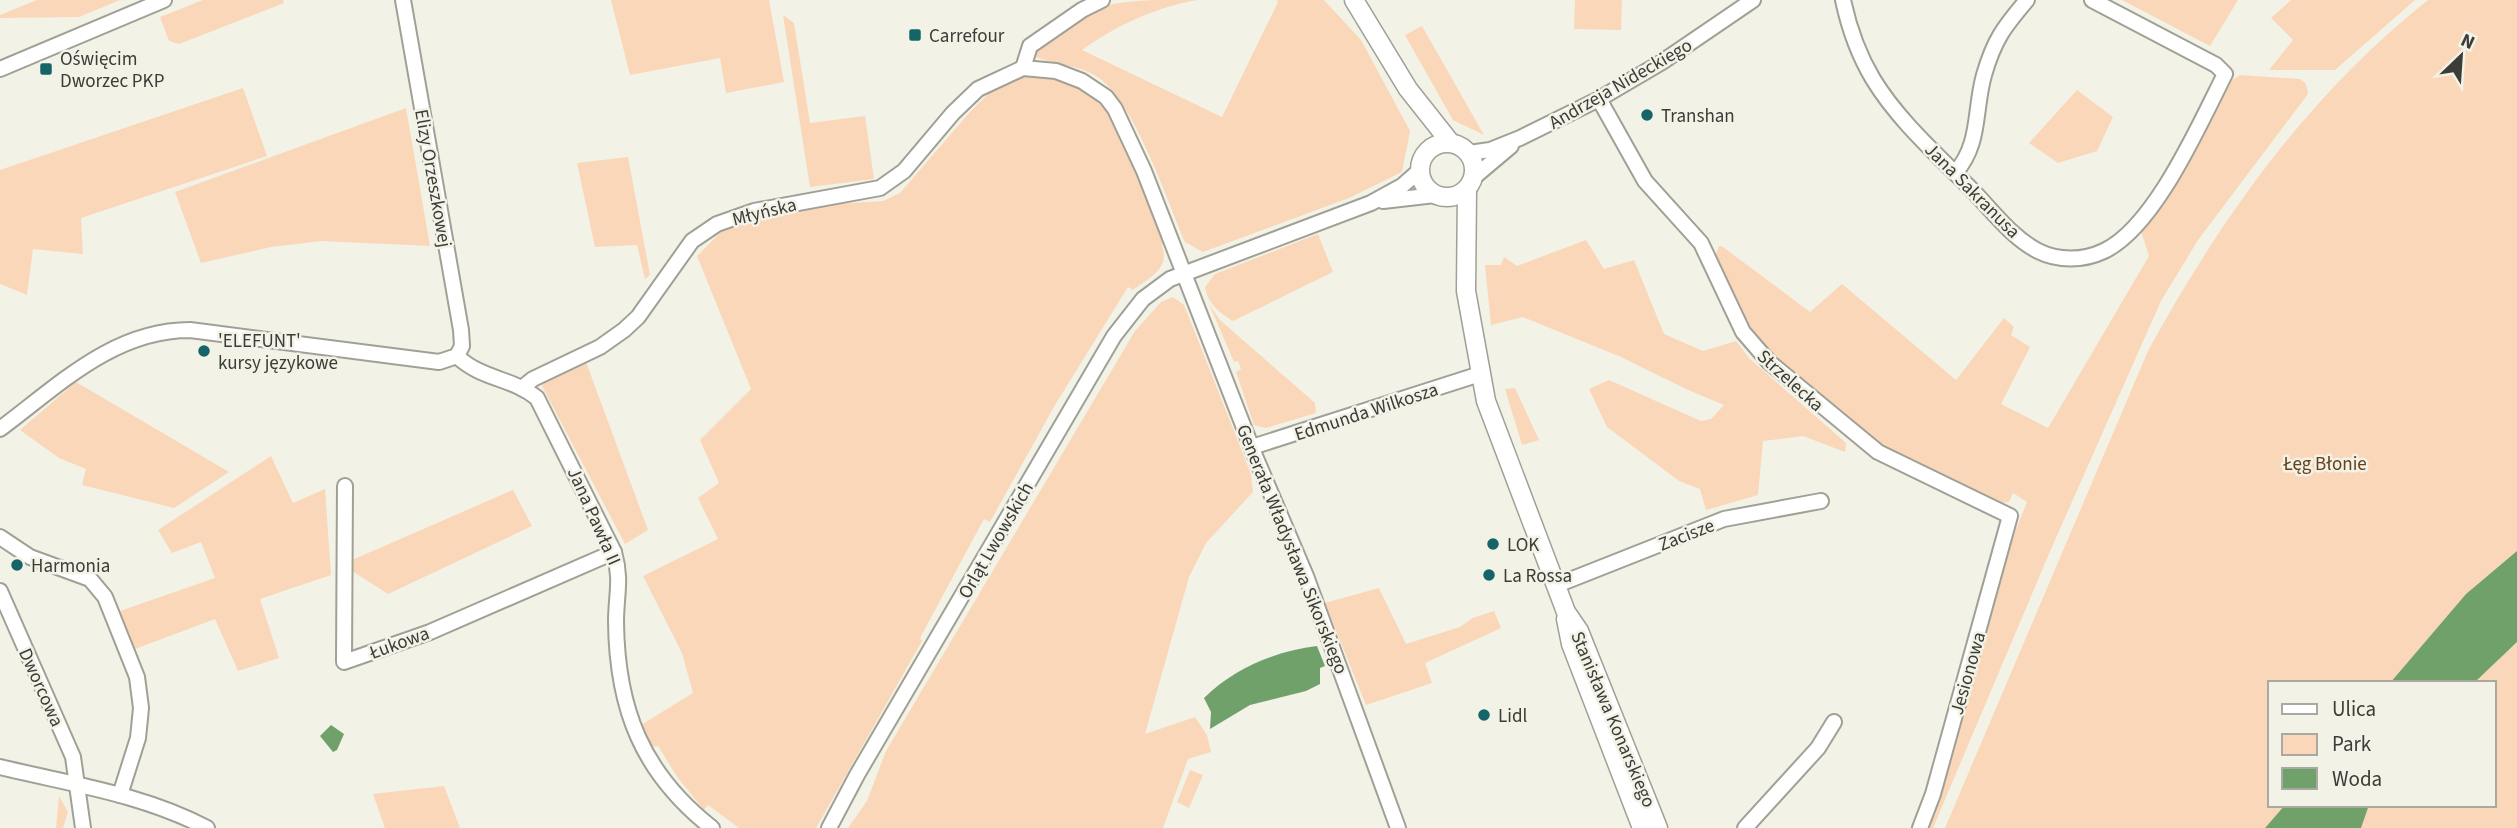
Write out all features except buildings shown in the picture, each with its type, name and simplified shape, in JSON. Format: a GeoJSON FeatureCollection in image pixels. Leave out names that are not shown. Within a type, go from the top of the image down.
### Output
{"type":"FeatureCollection","features":[{"type":"Feature","properties":{"kind":"main road"},"geometry":{"type":"LineString","coordinates":[[1354,0],[1408,89],[1450,142],[1469,152]]}},
{"type":"Feature","properties":{"kind":"main road"},"geometry":{"type":"LineString","coordinates":[[1408,89],[1422,127],[1426,151],[1419,171]]}},
{"type":"Feature","properties":{"kind":"main road"},"geometry":{"type":"LineString","coordinates":[[1426,151],[1433,145],[1450,142]]}},
{"type":"Feature","properties":{"kind":"main road","name":"Stanisława Konarskiego"},"geometry":{"type":"LineString","coordinates":[[1464,256],[1473,160],[1469,152]]}},
{"type":"Feature","properties":{"kind":"main road","name":"Stanisława Konarskiego"},"geometry":{"type":"LineString","coordinates":[[1419,171],[1424,185],[1440,196],[1455,217],[1464,256],[1469,316],[1494,427],[1566,612],[1579,631],[1658,828]]}},
{"type":"Feature","properties":{"kind":"main road"},"geometry":{"type":"LineString","coordinates":[[1440,196],[1470,183]]}},
{"type":"Feature","properties":{"kind":"main road","name":"Stanisława Konarskiego"},"geometry":{"type":"LineString","coordinates":[[1566,612],[1566,630],[1640,825]]}},
{"type":"Feature","properties":{"kind":"street"},"geometry":{"type":"LineString","coordinates":[[0,69],[164,0]]}},
{"type":"Feature","properties":{"kind":"street","name":"Elizy Orzeszkowej"},"geometry":{"type":"LineString","coordinates":[[403,0],[461,330],[462,345],[457,356]]}},
{"type":"Feature","properties":{"kind":"street"},"geometry":{"type":"LineString","coordinates":[[1102,0],[1082,10],[1030,46],[1023,68],[1056,71],[1082,81],[1105,97],[1122,121],[1184,272]]}},
{"type":"Feature","properties":{"kind":"street","name":"Andrzeja Nideckiego"},"geometry":{"type":"LineString","coordinates":[[1469,152],[1490,150],[1520,138],[1599,99],[1653,68],[1753,0]]}},
{"type":"Feature","properties":{"kind":"street","name":"Jana Sakranusa"},"geometry":{"type":"LineString","coordinates":[[1843,0],[1858,49],[1882,93],[2014,233],[2029,246],[2052,256],[2090,256],[2113,246],[2133,229],[2178,166],[2225,74],[2216,65],[2092,0]]}},
{"type":"Feature","properties":{"kind":"street"},"geometry":{"type":"LineString","coordinates":[[1955,173],[1967,156],[1976,135],[1984,76],[1998,35],[2027,0]]}},
{"type":"Feature","properties":{"kind":"street","name":"Młyńska"},"geometry":{"type":"LineString","coordinates":[[523,387],[533,379],[609,342],[624,330],[638,317],[692,241],[717,224],[754,211],[880,188],[904,171],[953,113],[978,89],[1023,68]]}},
{"type":"Feature","properties":{"kind":"street","name":"Strzelecka"},"geometry":{"type":"LineString","coordinates":[[1599,99],[1645,181],[1701,243],[1743,332],[1769,362],[1878,452],[2010,516]]}},
{"type":"Feature","properties":{"kind":"street","name":"Andrzeja Nideckiego"},"geometry":{"type":"LineString","coordinates":[[1470,183],[1520,138]]}},
{"type":"Feature","properties":{"kind":"street","name":"Orląt Lwowskich"},"geometry":{"type":"LineString","coordinates":[[829,828],[857,775],[1114,337],[1143,299],[1184,272],[1371,203],[1402,186],[1419,171]]}},
{"type":"Feature","properties":{"kind":"street","name":"Orląt Lwowskich"},"geometry":{"type":"LineString","coordinates":[[1371,203],[1440,196]]}},
{"type":"Feature","properties":{"kind":"street","name":"Generała Władysława Sikorskiego"},"geometry":{"type":"LineString","coordinates":[[1184,272],[1306,576],[1398,828]]}},
{"type":"Feature","properties":{"kind":"street"},"geometry":{"type":"LineString","coordinates":[[0,429],[79,367],[137,338],[162,330],[190,330],[439,362],[457,356],[479,372],[523,387]]}},
{"type":"Feature","properties":{"kind":"street","name":"Edmunda Wilkosza"},"geometry":{"type":"LineString","coordinates":[[1252,447],[1480,374]]}},
{"type":"Feature","properties":{"kind":"street","name":"Jana Pawła II"},"geometry":{"type":"LineString","coordinates":[[523,387],[537,398],[614,552],[620,574],[616,618],[619,678],[627,713],[658,777],[688,810],[712,828]]}},
{"type":"Feature","properties":{"kind":"street","name":"Łukowa"},"geometry":{"type":"LineString","coordinates":[[345,486],[344,662],[430,632],[614,552]]}},
{"type":"Feature","properties":{"kind":"street","name":"Zacisze"},"geometry":{"type":"LineString","coordinates":[[1557,585],[1724,519],[1821,501]]}},
{"type":"Feature","properties":{"kind":"street","name":"Jesionowa"},"geometry":{"type":"LineString","coordinates":[[1920,828],[1933,794],[2010,516]]}},
{"type":"Feature","properties":{"kind":"street"},"geometry":{"type":"LineString","coordinates":[[0,537],[30,557],[90,579],[105,597],[137,677],[141,708],[138,738],[120,795]]}},
{"type":"Feature","properties":{"kind":"street","name":"Dworcowa"},"geometry":{"type":"LineString","coordinates":[[0,591],[73,757],[83,828]]}},
{"type":"Feature","properties":{"kind":"street"},"geometry":{"type":"LineString","coordinates":[[1745,828],[1818,748],[1834,722]]}},
{"type":"Feature","properties":{"kind":"street"},"geometry":{"type":"LineString","coordinates":[[0,767],[120,795],[174,812],[206,828]]}},
{"type":"Feature","properties":{"kind":"green space"},"geometry":{"type":"Polygon","coordinates":[[[37,0],[120,0],[79,17],[0,18],[0,15],[37,0]]]}},
{"type":"Feature","properties":{"kind":"green space"},"geometry":{"type":"Polygon","coordinates":[[[203,0],[283,0],[284,3],[179,44],[169,41],[160,17],[203,0]]]}},
{"type":"Feature","properties":{"kind":"green space"},"geometry":{"type":"Polygon","coordinates":[[[611,0],[769,0],[784,82],[726,93],[720,58],[630,75],[611,0]]]}},
{"type":"Feature","properties":{"kind":"green space"},"geometry":{"type":"Polygon","coordinates":[[[1153,0],[1198,0],[1137,18],[1082,50],[1222,117],[1278,2],[1276,0],[1324,0],[1361,40],[1410,131],[1402,172],[1349,198],[1203,252],[1185,242],[1136,127],[1110,88],[1088,72],[1034,56],[1054,34],[1097,9],[1153,0]]]}},
{"type":"Feature","properties":{"kind":"green space"},"geometry":{"type":"Polygon","coordinates":[[[1575,0],[1622,0],[1621,30],[1574,29],[1575,0]]]}},
{"type":"Feature","properties":{"kind":"green space"},"geometry":{"type":"Polygon","coordinates":[[[2122,0],[2238,0],[2210,46],[2122,0]]]}},
{"type":"Feature","properties":{"kind":"green space"},"geometry":{"type":"Polygon","coordinates":[[[2291,0],[2415,0],[2335,70],[2269,70],[2293,40],[2271,18],[2291,0]]]}},
{"type":"Feature","properties":{"kind":"green space","name":"Łęg Błonie"},"geometry":{"type":"Polygon","coordinates":[[[2428,0],[2517,0],[2517,551],[2466,594],[2392,681],[2268,681],[2268,807],[2283,807],[2265,828],[1945,828],[2148,351],[2205,254],[2270,161],[2344,76],[2428,0]]]}},
{"type":"Feature","properties":{"kind":"green space"},"geometry":{"type":"Polygon","coordinates":[[[783,15],[794,23],[810,123],[865,116],[874,179],[810,187],[783,15]]]}},
{"type":"Feature","properties":{"kind":"green space"},"geometry":{"type":"Polygon","coordinates":[[[1422,26],[1484,135],[1453,120],[1405,35],[1422,26]]]}},
{"type":"Feature","properties":{"kind":"green space"},"geometry":{"type":"Polygon","coordinates":[[[2240,75],[2300,79],[2306,84],[2308,94],[2198,240],[2161,301],[2051,549],[1933,828],[1928,828],[1954,748],[2008,550],[2027,502],[2013,493],[2009,502],[2000,503],[1892,455],[1777,361],[1751,334],[1713,261],[1719,246],[1810,312],[1842,284],[1956,380],[2004,318],[2014,327],[2011,335],[2030,347],[2001,404],[2048,428],[2149,256],[2141,231],[2194,150],[2232,80],[2240,75]]]}},
{"type":"Feature","properties":{"kind":"green space"},"geometry":{"type":"Polygon","coordinates":[[[1020,77],[1047,78],[1073,85],[1091,96],[1106,112],[1131,154],[1165,244],[1162,245],[1164,253],[1161,266],[1133,290],[1128,287],[1055,405],[990,522],[984,519],[920,638],[922,641],[816,828],[739,828],[708,805],[704,810],[678,778],[658,746],[652,747],[641,725],[693,693],[682,653],[643,576],[718,539],[698,498],[719,483],[700,440],[751,389],[697,256],[723,230],[757,216],[818,205],[883,201],[900,193],[995,87],[1020,77]]]}},
{"type":"Feature","properties":{"kind":"green space"},"geometry":{"type":"Polygon","coordinates":[[[243,88],[267,156],[81,218],[83,254],[33,249],[27,295],[0,284],[0,170],[243,88]]]}},
{"type":"Feature","properties":{"kind":"green space"},"geometry":{"type":"Polygon","coordinates":[[[2077,90],[2113,117],[2097,151],[2058,163],[2029,143],[2077,90]]]}},
{"type":"Feature","properties":{"kind":"green space"},"geometry":{"type":"Polygon","coordinates":[[[406,108],[430,246],[322,241],[271,247],[201,263],[175,192],[406,108]]]}},
{"type":"Feature","properties":{"kind":"green space"},"geometry":{"type":"Polygon","coordinates":[[[628,157],[650,275],[645,279],[637,245],[595,247],[577,163],[628,157]]]}},
{"type":"Feature","properties":{"kind":"green space"},"geometry":{"type":"Polygon","coordinates":[[[1318,234],[1333,272],[1233,321],[1211,302],[1205,287],[1215,274],[1318,234]]]}},
{"type":"Feature","properties":{"kind":"green space"},"geometry":{"type":"Polygon","coordinates":[[[1586,240],[1604,269],[1634,260],[1664,334],[1703,351],[1736,341],[1749,358],[1846,443],[1845,452],[1803,436],[1763,441],[1758,495],[1706,510],[1700,489],[1679,481],[1607,427],[1589,389],[1609,380],[1701,421],[1711,419],[1724,405],[1621,357],[1523,317],[1491,325],[1485,265],[1501,265],[1504,257],[1517,266],[1586,240]]]}},
{"type":"Feature","properties":{"kind":"green space"},"geometry":{"type":"Polygon","coordinates":[[[1173,297],[1184,305],[1251,474],[1253,492],[1206,543],[1189,577],[1145,734],[1195,717],[1207,735],[1211,752],[1188,759],[1163,828],[848,828],[867,801],[886,751],[1135,331],[1161,302],[1173,297]]]}},
{"type":"Feature","properties":{"kind":"green space"},"geometry":{"type":"Polygon","coordinates":[[[1209,304],[1220,320],[1315,403],[1316,413],[1266,428],[1254,425],[1236,372],[1241,369],[1238,361],[1234,362],[1209,304]]]}},
{"type":"Feature","properties":{"kind":"green space"},"geometry":{"type":"Polygon","coordinates":[[[586,362],[648,530],[625,544],[542,386],[546,378],[586,362]]]}},
{"type":"Feature","properties":{"kind":"green space"},"geometry":{"type":"Polygon","coordinates":[[[76,382],[229,472],[174,508],[82,485],[86,469],[59,458],[20,430],[76,382]]]}},
{"type":"Feature","properties":{"kind":"green space"},"geometry":{"type":"Polygon","coordinates":[[[1515,388],[1539,440],[1522,445],[1505,389],[1515,388]]]}},
{"type":"Feature","properties":{"kind":"green space"},"geometry":{"type":"Polygon","coordinates":[[[271,456],[293,503],[325,489],[331,575],[260,599],[279,658],[238,671],[215,619],[135,649],[120,611],[215,578],[201,542],[172,553],[158,530],[271,456]]]}},
{"type":"Feature","properties":{"kind":"green space"},"geometry":{"type":"Polygon","coordinates":[[[513,490],[532,526],[388,594],[352,571],[352,560],[513,490]]]}},
{"type":"Feature","properties":{"kind":"green space"},"geometry":{"type":"Polygon","coordinates":[[[1379,588],[1406,644],[1460,627],[1473,618],[1494,611],[1501,628],[1425,663],[1432,683],[1366,705],[1325,603],[1379,588]]]}},
{"type":"Feature","properties":{"kind":"green space"},"geometry":{"type":"Polygon","coordinates":[[[2517,642],[2517,828],[2361,828],[2368,807],[2496,807],[2496,681],[2476,681],[2517,642]]]}},
{"type":"Feature","properties":{"kind":"green space"},"geometry":{"type":"Polygon","coordinates":[[[1190,770],[1203,775],[1189,808],[1177,802],[1190,770]]]}},
{"type":"Feature","properties":{"kind":"green space"},"geometry":{"type":"Polygon","coordinates":[[[444,786],[460,828],[385,828],[373,794],[444,786]]]}},
{"type":"Feature","properties":{"kind":"green space"},"geometry":{"type":"Polygon","coordinates":[[[59,796],[68,812],[63,828],[56,828],[59,796]]]}},
{"type":"Feature","properties":{"kind":"water"},"geometry":{"type":"Polygon","coordinates":[[[2517,551],[2517,642],[2476,681],[2392,681],[2466,594],[2517,551]]]}},
{"type":"Feature","properties":{"kind":"water"},"geometry":{"type":"Polygon","coordinates":[[[1317,646],[1325,666],[1320,668],[1320,684],[1306,691],[1250,705],[1210,729],[1211,712],[1204,698],[1216,687],[1256,663],[1286,652],[1317,646]]]}},
{"type":"Feature","properties":{"kind":"water"},"geometry":{"type":"Polygon","coordinates":[[[331,725],[344,734],[337,750],[333,752],[320,736],[331,725]]]}},
{"type":"Feature","properties":{"kind":"water"},"geometry":{"type":"Polygon","coordinates":[[[2283,807],[2368,807],[2361,828],[2265,828],[2283,807]]]}},
{"type":"Feature","properties":{"kind":"place","name":"Carrefour"},"geometry":{"type":"Point","coordinates":[915,35]}},
{"type":"Feature","properties":{"kind":"place","name":"Oświęcim Dworzec PKP"},"geometry":{"type":"Point","coordinates":[46,69]}},
{"type":"Feature","properties":{"kind":"place","name":"Transhan"},"geometry":{"type":"Point","coordinates":[1647,115]}},
{"type":"Feature","properties":{"kind":"place","name":"'ELEFUNT' kursy językowe"},"geometry":{"type":"Point","coordinates":[204,351]}},
{"type":"Feature","properties":{"kind":"place","name":"LOK"},"geometry":{"type":"Point","coordinates":[1493,544]}},
{"type":"Feature","properties":{"kind":"place","name":"Harmonia"},"geometry":{"type":"Point","coordinates":[17,565]}},
{"type":"Feature","properties":{"kind":"place","name":"La Rossa"},"geometry":{"type":"Point","coordinates":[1489,575]}},
{"type":"Feature","properties":{"kind":"place","name":"Lidl"},"geometry":{"type":"Point","coordinates":[1484,715]}}]}
